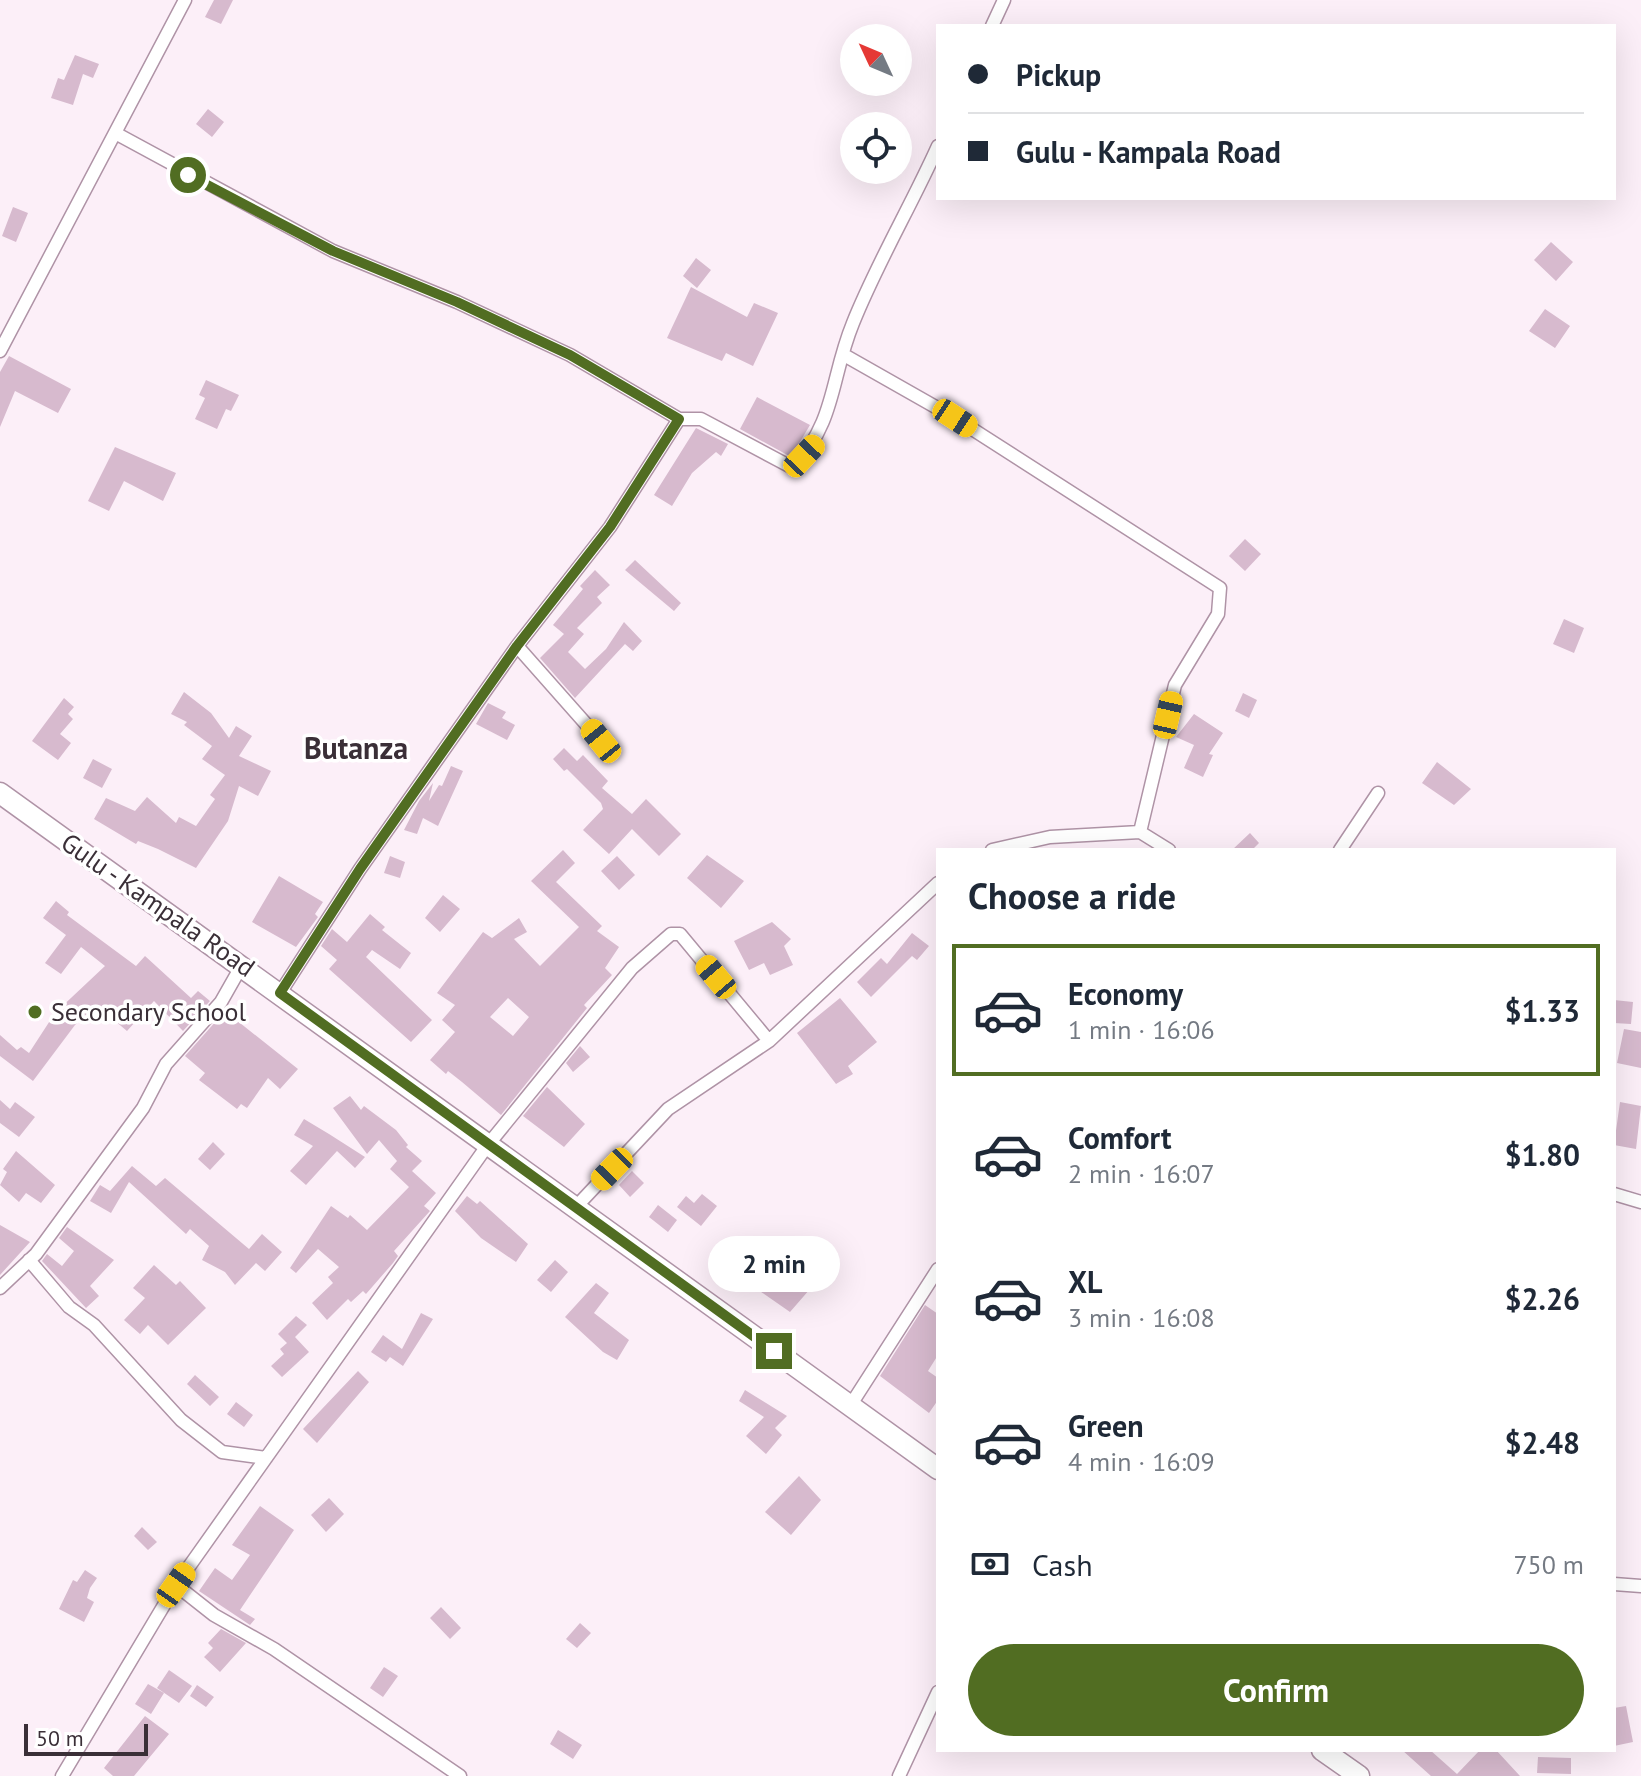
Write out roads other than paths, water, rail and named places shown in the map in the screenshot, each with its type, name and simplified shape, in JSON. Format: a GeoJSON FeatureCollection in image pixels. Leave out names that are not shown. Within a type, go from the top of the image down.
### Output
{"type":"FeatureCollection","features":[{"type":"Feature","properties":{"kind":"main road","name":"Gulu - Kampala Road"},"geometry":{"type":"LineString","coordinates":[[0,793],[936,1468]]}},
{"type":"Feature","properties":{"kind":"main road"},"geometry":{"type":"LineString","coordinates":[[1325,1752],[1359,1776]]}},
{"type":"Feature","properties":{"kind":"street"},"geometry":{"type":"LineString","coordinates":[[0,351],[185,0]]}},
{"type":"Feature","properties":{"kind":"street"},"geometry":{"type":"LineString","coordinates":[[993,24],[1004,0]]}},
{"type":"Feature","properties":{"kind":"street"},"geometry":{"type":"LineString","coordinates":[[117,134],[333,251],[457,302],[570,355],[679,419],[701,419],[793,468],[815,443],[829,409],[852,324],[936,150]]}},
{"type":"Feature","properties":{"kind":"street"},"geometry":{"type":"LineString","coordinates":[[0,318],[12,328]]}},
{"type":"Feature","properties":{"kind":"street"},"geometry":{"type":"LineString","coordinates":[[844,355],[955,418],[1220,588],[1218,614],[1175,685],[1140,832]]}},
{"type":"Feature","properties":{"kind":"street"},"geometry":{"type":"LineString","coordinates":[[280,993],[360,869],[517,646],[610,527],[679,419]]}},
{"type":"Feature","properties":{"kind":"street"},"geometry":{"type":"LineString","coordinates":[[517,646],[601,741]]}},
{"type":"Feature","properties":{"kind":"street"},"geometry":{"type":"LineString","coordinates":[[1341,848],[1378,793]]}},
{"type":"Feature","properties":{"kind":"street"},"geometry":{"type":"LineString","coordinates":[[1001,848],[1050,837],[1140,832],[1166,848]]}},
{"type":"Feature","properties":{"kind":"street"},"geometry":{"type":"LineString","coordinates":[[574,1209],[668,1109],[769,1041],[936,885]]}},
{"type":"Feature","properties":{"kind":"street"},"geometry":{"type":"LineString","coordinates":[[62,1776],[176,1585],[487,1146],[632,968],[671,934],[680,934],[769,1041]]}},
{"type":"Feature","properties":{"kind":"street"},"geometry":{"type":"LineString","coordinates":[[0,1288],[29,1260],[143,1108],[166,1064],[221,1002],[242,965]]}},
{"type":"Feature","properties":{"kind":"street"},"geometry":{"type":"LineString","coordinates":[[1616,1195],[1641,1202]]}},
{"type":"Feature","properties":{"kind":"street"},"geometry":{"type":"LineString","coordinates":[[29,1260],[69,1307],[94,1325],[181,1420],[222,1452],[266,1458]]}},
{"type":"Feature","properties":{"kind":"street"},"geometry":{"type":"LineString","coordinates":[[850,1406],[936,1272]]}},
{"type":"Feature","properties":{"kind":"street"},"geometry":{"type":"LineString","coordinates":[[1616,1584],[1641,1586]]}},
{"type":"Feature","properties":{"kind":"street"},"geometry":{"type":"LineString","coordinates":[[176,1585],[214,1615],[274,1649],[460,1776]]}},
{"type":"Feature","properties":{"kind":"street"},"geometry":{"type":"LineString","coordinates":[[899,1776],[936,1696]]}},
{"type":"Feature","properties":{"kind":"place","name":"Secondary School"},"geometry":{"type":"Point","coordinates":[35,1012]}},
{"type":"Feature","properties":{"kind":"district","name":"Butanza"},"geometry":{"type":"Point","coordinates":[356,749]}}]}
